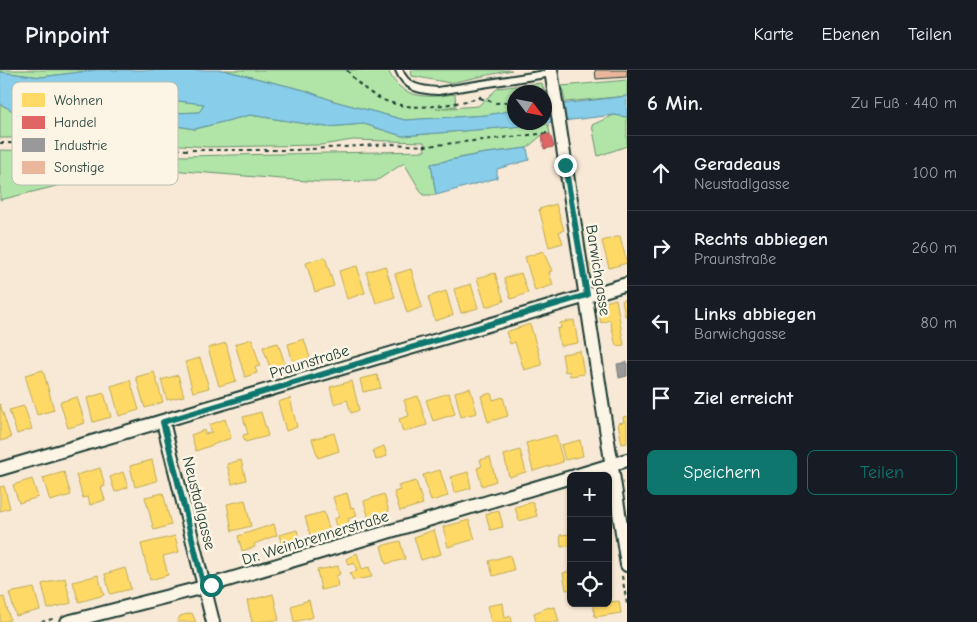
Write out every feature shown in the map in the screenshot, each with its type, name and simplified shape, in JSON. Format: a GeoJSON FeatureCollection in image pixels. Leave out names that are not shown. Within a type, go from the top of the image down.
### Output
{"type":"FeatureCollection","features":[{"type":"Feature","properties":{"kind":"street","name":"Barwichgasse"},"geometry":{"type":"LineString","coordinates":[[551,71],[587,295],[610,465],[627,565]]}},
{"type":"Feature","properties":{"kind":"street","name":"Praunstraße"},"geometry":{"type":"LineString","coordinates":[[0,469],[627,284]]}},
{"type":"Feature","properties":{"kind":"street","name":"Neustadlgasse"},"geometry":{"type":"LineString","coordinates":[[163,422],[214,622]]}},
{"type":"Feature","properties":{"kind":"street"},"geometry":{"type":"LineString","coordinates":[[588,472],[627,460]]}},
{"type":"Feature","properties":{"kind":"street","name":"Dr. Weinbrennerstraße"},"geometry":{"type":"LineString","coordinates":[[67,622],[204,587],[567,478]]}},
{"type":"Feature","properties":{"kind":"lane"},"geometry":{"type":"LineString","coordinates":[[399,70],[404,81],[419,90],[438,91],[551,71]]}},
{"type":"Feature","properties":{"kind":"path"},"geometry":{"type":"LineString","coordinates":[[480,98],[496,103],[507,102]]}},
{"type":"Feature","properties":{"kind":"path"},"geometry":{"type":"LineString","coordinates":[[178,149],[297,150],[392,144],[426,146],[560,128]]}},
{"type":"Feature","properties":{"kind":"green space"},"geometry":{"type":"Polygon","coordinates":[[[0,70],[96,70],[41,77],[0,72],[0,70]]]}},
{"type":"Feature","properties":{"kind":"green space"},"geometry":{"type":"Polygon","coordinates":[[[223,70],[388,70],[393,80],[400,87],[416,95],[455,94],[456,106],[436,109],[478,106],[498,88],[507,87],[507,111],[488,115],[405,120],[334,101],[304,90],[223,70]]]}},
{"type":"Feature","properties":{"kind":"green space"},"geometry":{"type":"Polygon","coordinates":[[[411,70],[512,70],[450,83],[412,76],[411,70]]]}},
{"type":"Feature","properties":{"kind":"green space"},"geometry":{"type":"Polygon","coordinates":[[[627,80],[627,96],[565,102],[562,86],[627,80]]]}},
{"type":"Feature","properties":{"kind":"green space"},"geometry":{"type":"Polygon","coordinates":[[[542,83],[543,85],[524,85],[542,83]]]}},
{"type":"Feature","properties":{"kind":"green space"},"geometry":{"type":"Polygon","coordinates":[[[178,101],[204,104],[200,112],[178,113],[178,101]]]}},
{"type":"Feature","properties":{"kind":"green space"},"geometry":{"type":"Polygon","coordinates":[[[0,104],[12,110],[12,138],[0,138],[0,104]]]}},
{"type":"Feature","properties":{"kind":"green space"},"geometry":{"type":"Polygon","coordinates":[[[250,115],[326,127],[364,124],[402,136],[507,127],[507,130],[549,130],[550,134],[542,135],[527,148],[479,154],[431,164],[436,195],[423,195],[404,163],[376,181],[319,182],[178,171],[178,156],[425,151],[424,142],[353,140],[321,145],[208,147],[178,145],[178,126],[195,129],[250,115]]]}},
{"type":"Feature","properties":{"kind":"green space"},"geometry":{"type":"Polygon","coordinates":[[[614,115],[627,117],[627,146],[598,156],[592,125],[614,115]]]}},
{"type":"Feature","properties":{"kind":"green space"},"geometry":{"type":"Polygon","coordinates":[[[0,150],[12,150],[12,185],[60,185],[0,200],[0,150]]]}},
{"type":"Feature","properties":{"kind":"water"},"geometry":{"type":"Polygon","coordinates":[[[96,70],[223,70],[304,90],[334,101],[405,120],[487,115],[507,111],[507,127],[402,136],[364,124],[326,127],[250,115],[195,129],[178,126],[178,113],[199,112],[204,104],[178,101],[178,82],[12,82],[12,110],[0,104],[0,72],[41,77],[96,70]]]}},
{"type":"Feature","properties":{"kind":"water"},"geometry":{"type":"Polygon","coordinates":[[[627,96],[627,117],[614,115],[552,122],[552,105],[627,96]]]}},
{"type":"Feature","properties":{"kind":"water"},"geometry":{"type":"Polygon","coordinates":[[[527,148],[529,160],[497,169],[497,178],[436,195],[431,164],[480,154],[527,148]]]}},
{"type":"Feature","properties":{"kind":"building: Wohnen"},"geometry":{"type":"Polygon","coordinates":[[[556,204],[564,230],[559,232],[563,243],[549,247],[539,209],[556,204]]]}},
{"type":"Feature","properties":{"kind":"building: Wohnen"},"geometry":{"type":"Polygon","coordinates":[[[620,236],[627,263],[609,268],[602,241],[620,236]]]}},
{"type":"Feature","properties":{"kind":"building: Wohnen"},"geometry":{"type":"Polygon","coordinates":[[[543,251],[552,271],[549,272],[553,285],[535,291],[525,257],[543,251]]]}},
{"type":"Feature","properties":{"kind":"building: Wohnen"},"geometry":{"type":"Polygon","coordinates":[[[325,257],[334,286],[315,292],[306,263],[325,257]]]}},
{"type":"Feature","properties":{"kind":"building: Wohnen"},"geometry":{"type":"Polygon","coordinates":[[[597,261],[599,270],[592,272],[590,263],[597,261]]]}},
{"type":"Feature","properties":{"kind":"building: Wohnen"},"geometry":{"type":"Polygon","coordinates":[[[357,266],[365,293],[347,299],[339,271],[357,266]]]}},
{"type":"Feature","properties":{"kind":"building: Wohnen"},"geometry":{"type":"Polygon","coordinates":[[[385,266],[395,297],[376,303],[366,272],[385,266]]]}},
{"type":"Feature","properties":{"kind":"building: Wohnen"},"geometry":{"type":"Polygon","coordinates":[[[411,269],[422,307],[407,313],[395,274],[411,269]]]}},
{"type":"Feature","properties":{"kind":"building: Wohnen"},"geometry":{"type":"Polygon","coordinates":[[[495,273],[504,301],[486,307],[477,278],[495,273]]]}},
{"type":"Feature","properties":{"kind":"building: Wohnen"},"geometry":{"type":"Polygon","coordinates":[[[521,273],[528,293],[511,299],[504,278],[521,273]]]}},
{"type":"Feature","properties":{"kind":"building: Wohnen"},"geometry":{"type":"Polygon","coordinates":[[[471,284],[478,308],[461,313],[454,289],[471,284]]]}},
{"type":"Feature","properties":{"kind":"building: Wohnen"},"geometry":{"type":"Polygon","coordinates":[[[446,291],[453,315],[435,321],[428,297],[446,291]]]}},
{"type":"Feature","properties":{"kind":"building: Wohnen"},"geometry":{"type":"Polygon","coordinates":[[[616,299],[624,345],[616,346],[610,320],[601,323],[597,304],[616,299]]]}},
{"type":"Feature","properties":{"kind":"building: Wohnen"},"geometry":{"type":"Polygon","coordinates":[[[627,299],[627,316],[625,316],[622,300],[627,299]]]}},
{"type":"Feature","properties":{"kind":"building: Wohnen"},"geometry":{"type":"Polygon","coordinates":[[[574,320],[578,343],[560,346],[557,329],[561,328],[560,323],[574,320]]]}},
{"type":"Feature","properties":{"kind":"building: Wohnen"},"geometry":{"type":"Polygon","coordinates":[[[530,324],[542,365],[524,370],[515,342],[510,344],[506,332],[530,324]]]}},
{"type":"Feature","properties":{"kind":"building: Wohnen"},"geometry":{"type":"Polygon","coordinates":[[[252,339],[260,366],[255,367],[257,373],[245,377],[235,344],[252,339]]]}},
{"type":"Feature","properties":{"kind":"building: Wohnen"},"geometry":{"type":"Polygon","coordinates":[[[304,339],[310,358],[293,363],[288,344],[304,339]]]}},
{"type":"Feature","properties":{"kind":"building: Wohnen"},"geometry":{"type":"Polygon","coordinates":[[[226,343],[236,381],[219,386],[208,348],[226,343]]]}},
{"type":"Feature","properties":{"kind":"building: Wohnen"},"geometry":{"type":"Polygon","coordinates":[[[278,343],[285,364],[270,368],[263,347],[278,343]]]}},
{"type":"Feature","properties":{"kind":"building: Wohnen"},"geometry":{"type":"Polygon","coordinates":[[[580,351],[584,374],[570,376],[569,371],[565,372],[562,354],[580,351]]]}},
{"type":"Feature","properties":{"kind":"building: Wohnen"},"geometry":{"type":"Polygon","coordinates":[[[200,358],[209,388],[193,392],[185,362],[200,358]]]}},
{"type":"Feature","properties":{"kind":"building: Wohnen"},"geometry":{"type":"Polygon","coordinates":[[[43,370],[54,410],[37,415],[25,375],[43,370]]]}},
{"type":"Feature","properties":{"kind":"building: Wohnen"},"geometry":{"type":"Polygon","coordinates":[[[154,372],[163,402],[145,408],[136,377],[154,372]]]}},
{"type":"Feature","properties":{"kind":"building: Wohnen"},"geometry":{"type":"Polygon","coordinates":[[[178,375],[184,396],[167,400],[161,380],[178,375]]]}},
{"type":"Feature","properties":{"kind":"building: Wohnen"},"geometry":{"type":"Polygon","coordinates":[[[377,375],[381,388],[363,392],[360,379],[377,375]]]}},
{"type":"Feature","properties":{"kind":"building: Wohnen"},"geometry":{"type":"Polygon","coordinates":[[[130,380],[139,410],[119,416],[111,386],[130,380]]]}},
{"type":"Feature","properties":{"kind":"building: Wohnen"},"geometry":{"type":"Polygon","coordinates":[[[352,381],[359,410],[351,413],[347,400],[334,404],[330,387],[352,381]]]}},
{"type":"Feature","properties":{"kind":"building: Wohnen"},"geometry":{"type":"Polygon","coordinates":[[[470,388],[477,413],[461,417],[455,392],[470,388]]]}},
{"type":"Feature","properties":{"kind":"building: Wohnen"},"geometry":{"type":"Polygon","coordinates":[[[104,393],[111,417],[93,422],[87,398],[104,393]]]}},
{"type":"Feature","properties":{"kind":"building: Wohnen"},"geometry":{"type":"Polygon","coordinates":[[[449,393],[455,414],[433,421],[426,400],[449,393]]]}},
{"type":"Feature","properties":{"kind":"building: Wohnen"},"geometry":{"type":"Polygon","coordinates":[[[491,393],[493,400],[503,397],[508,416],[488,422],[481,396],[491,393]]]}},
{"type":"Feature","properties":{"kind":"building: Wohnen"},"geometry":{"type":"Polygon","coordinates":[[[418,396],[427,425],[403,432],[399,419],[409,416],[404,400],[418,396]]]}},
{"type":"Feature","properties":{"kind":"building: Wohnen"},"geometry":{"type":"Polygon","coordinates":[[[77,397],[85,423],[68,428],[60,402],[77,397]]]}},
{"type":"Feature","properties":{"kind":"building: Wohnen"},"geometry":{"type":"Polygon","coordinates":[[[290,398],[297,427],[286,431],[278,402],[290,398]]]}},
{"type":"Feature","properties":{"kind":"building: Wohnen"},"geometry":{"type":"Polygon","coordinates":[[[0,404],[11,438],[0,441],[0,404]]]}},
{"type":"Feature","properties":{"kind":"building: Wohnen"},"geometry":{"type":"Polygon","coordinates":[[[24,406],[32,429],[17,434],[9,410],[24,406]]]}},
{"type":"Feature","properties":{"kind":"building: Wohnen"},"geometry":{"type":"Polygon","coordinates":[[[261,412],[268,436],[245,442],[243,435],[248,434],[243,417],[261,412]]]}},
{"type":"Feature","properties":{"kind":"building: Wohnen"},"geometry":{"type":"Polygon","coordinates":[[[627,416],[627,443],[622,444],[618,423],[624,422],[623,417],[627,416]]]}},
{"type":"Feature","properties":{"kind":"building: Wohnen"},"geometry":{"type":"Polygon","coordinates":[[[225,419],[231,438],[196,451],[191,435],[204,430],[205,434],[212,432],[209,425],[225,419]]]}},
{"type":"Feature","properties":{"kind":"building: Wohnen"},"geometry":{"type":"Polygon","coordinates":[[[334,433],[339,451],[318,458],[312,439],[334,433]]]}},
{"type":"Feature","properties":{"kind":"building: Wohnen"},"geometry":{"type":"Polygon","coordinates":[[[556,435],[563,462],[533,471],[526,443],[556,435]]]}},
{"type":"Feature","properties":{"kind":"building: Wohnen"},"geometry":{"type":"Polygon","coordinates":[[[580,440],[583,456],[565,460],[561,445],[580,440]]]}},
{"type":"Feature","properties":{"kind":"building: Wohnen"},"geometry":{"type":"Polygon","coordinates":[[[384,446],[387,456],[376,460],[373,450],[384,446]]]}},
{"type":"Feature","properties":{"kind":"building: Wohnen"},"geometry":{"type":"Polygon","coordinates":[[[520,450],[526,472],[509,477],[504,455],[520,450]]]}},
{"type":"Feature","properties":{"kind":"building: Wohnen"},"geometry":{"type":"Polygon","coordinates":[[[490,457],[496,481],[482,486],[477,468],[482,466],[480,460],[490,457]]]}},
{"type":"Feature","properties":{"kind":"building: Wohnen"},"geometry":{"type":"Polygon","coordinates":[[[152,460],[157,481],[135,487],[130,466],[152,460]]]}},
{"type":"Feature","properties":{"kind":"building: Wohnen"},"geometry":{"type":"Polygon","coordinates":[[[241,460],[246,480],[232,484],[227,464],[241,460]]]}},
{"type":"Feature","properties":{"kind":"building: Wohnen"},"geometry":{"type":"Polygon","coordinates":[[[100,468],[105,486],[101,487],[105,500],[90,505],[88,497],[83,498],[76,475],[100,468]]]}},
{"type":"Feature","properties":{"kind":"building: Wohnen"},"geometry":{"type":"Polygon","coordinates":[[[440,470],[448,496],[431,501],[423,475],[440,470]]]}},
{"type":"Feature","properties":{"kind":"building: Wohnen"},"geometry":{"type":"Polygon","coordinates":[[[64,472],[71,495],[50,501],[43,478],[64,472]]]}},
{"type":"Feature","properties":{"kind":"building: Wohnen"},"geometry":{"type":"Polygon","coordinates":[[[123,472],[128,487],[115,492],[110,477],[123,472]]]}},
{"type":"Feature","properties":{"kind":"building: Wohnen"},"geometry":{"type":"Polygon","coordinates":[[[468,472],[471,488],[454,493],[451,477],[468,472]]]}},
{"type":"Feature","properties":{"kind":"building: Wohnen"},"geometry":{"type":"Polygon","coordinates":[[[32,479],[38,497],[19,503],[13,485],[32,479]]]}},
{"type":"Feature","properties":{"kind":"building: Wohnen"},"geometry":{"type":"Polygon","coordinates":[[[416,481],[423,504],[400,511],[394,492],[400,490],[398,486],[416,481]]]}},
{"type":"Feature","properties":{"kind":"building: Wohnen"},"geometry":{"type":"Polygon","coordinates":[[[4,486],[10,508],[0,511],[0,487],[4,486]]]}},
{"type":"Feature","properties":{"kind":"building: Wohnen"},"geometry":{"type":"Polygon","coordinates":[[[163,493],[171,525],[154,530],[145,497],[163,493]]]}},
{"type":"Feature","properties":{"kind":"building: Wohnen"},"geometry":{"type":"Polygon","coordinates":[[[347,493],[351,508],[354,507],[357,516],[348,519],[351,530],[343,532],[342,529],[337,530],[334,519],[339,517],[333,497],[347,493]]]}},
{"type":"Feature","properties":{"kind":"building: Wohnen"},"geometry":{"type":"Polygon","coordinates":[[[384,494],[389,512],[369,519],[364,501],[384,494]]]}},
{"type":"Feature","properties":{"kind":"building: Wohnen"},"geometry":{"type":"Polygon","coordinates":[[[245,500],[251,526],[232,531],[227,504],[245,500]]]}},
{"type":"Feature","properties":{"kind":"building: Wohnen"},"geometry":{"type":"Polygon","coordinates":[[[533,502],[537,516],[519,521],[515,507],[533,502]]]}},
{"type":"Feature","properties":{"kind":"building: Wohnen"},"geometry":{"type":"Polygon","coordinates":[[[499,511],[503,527],[490,530],[486,514],[499,511]]]}},
{"type":"Feature","properties":{"kind":"building: Wohnen"},"geometry":{"type":"Polygon","coordinates":[[[324,512],[331,536],[312,541],[305,517],[324,512]]]}},
{"type":"Feature","properties":{"kind":"building: Wohnen"},"geometry":{"type":"Polygon","coordinates":[[[469,520],[475,539],[448,547],[443,527],[469,520]]]}},
{"type":"Feature","properties":{"kind":"building: Wohnen"},"geometry":{"type":"Polygon","coordinates":[[[274,524],[277,535],[254,544],[255,547],[242,551],[238,536],[274,524]]]}},
{"type":"Feature","properties":{"kind":"building: Wohnen"},"geometry":{"type":"Polygon","coordinates":[[[297,530],[301,544],[283,549],[279,535],[297,530]]]}},
{"type":"Feature","properties":{"kind":"building: Wohnen"},"geometry":{"type":"Polygon","coordinates":[[[434,530],[441,554],[421,560],[414,537],[434,530]]]}},
{"type":"Feature","properties":{"kind":"building: Wohnen"},"geometry":{"type":"Polygon","coordinates":[[[567,534],[567,546],[561,547],[560,535],[567,534]]]}},
{"type":"Feature","properties":{"kind":"building: Wohnen"},"geometry":{"type":"Polygon","coordinates":[[[175,536],[179,552],[163,556],[168,575],[150,580],[141,544],[175,536]]]}},
{"type":"Feature","properties":{"kind":"building: Wohnen"},"geometry":{"type":"Polygon","coordinates":[[[400,541],[405,559],[386,564],[381,546],[400,541]]]}},
{"type":"Feature","properties":{"kind":"building: Wohnen"},"geometry":{"type":"Polygon","coordinates":[[[357,553],[362,569],[369,567],[372,577],[353,580],[350,573],[357,571],[354,563],[348,565],[346,559],[357,553]]]}},
{"type":"Feature","properties":{"kind":"building: Wohnen"},"geometry":{"type":"Polygon","coordinates":[[[510,555],[514,570],[493,576],[489,561],[510,555]]]}},
{"type":"Feature","properties":{"kind":"building: Wohnen"},"geometry":{"type":"Polygon","coordinates":[[[338,566],[340,574],[336,576],[338,586],[321,590],[317,570],[338,566]]]}},
{"type":"Feature","properties":{"kind":"building: Wohnen"},"geometry":{"type":"Polygon","coordinates":[[[125,568],[131,589],[110,594],[105,574],[125,568]]]}},
{"type":"Feature","properties":{"kind":"building: Wohnen"},"geometry":{"type":"Polygon","coordinates":[[[567,572],[567,590],[566,590],[563,573],[567,572]]]}},
{"type":"Feature","properties":{"kind":"building: Wohnen"},"geometry":{"type":"Polygon","coordinates":[[[98,575],[104,595],[79,602],[73,582],[98,575]]]}},
{"type":"Feature","properties":{"kind":"building: Wohnen"},"geometry":{"type":"Polygon","coordinates":[[[65,578],[71,603],[48,609],[42,584],[65,578]]]}},
{"type":"Feature","properties":{"kind":"building: Wohnen"},"geometry":{"type":"Polygon","coordinates":[[[34,588],[40,610],[16,616],[9,593],[34,588]]]}},
{"type":"Feature","properties":{"kind":"building: Wohnen"},"geometry":{"type":"Polygon","coordinates":[[[273,594],[279,620],[252,622],[247,601],[273,594]]]}},
{"type":"Feature","properties":{"kind":"building: Wohnen"},"geometry":{"type":"Polygon","coordinates":[[[4,597],[10,620],[0,622],[0,598],[4,597]]]}},
{"type":"Feature","properties":{"kind":"building: Wohnen"},"geometry":{"type":"Polygon","coordinates":[[[309,600],[313,617],[294,622],[291,606],[309,600]]]}},
{"type":"Feature","properties":{"kind":"building: Wohnen"},"geometry":{"type":"Polygon","coordinates":[[[619,601],[621,613],[595,617],[593,607],[612,607],[612,602],[619,601]]]}},
{"type":"Feature","properties":{"kind":"building: Wohnen"},"geometry":{"type":"Polygon","coordinates":[[[503,603],[505,618],[511,616],[512,622],[491,622],[487,606],[503,603]]]}},
{"type":"Feature","properties":{"kind":"building: Wohnen"},"geometry":{"type":"Polygon","coordinates":[[[549,607],[555,607],[559,622],[536,622],[534,613],[549,607]]]}},
{"type":"Feature","properties":{"kind":"building: Wohnen"},"geometry":{"type":"Polygon","coordinates":[[[192,613],[196,622],[177,622],[180,616],[192,613]]]}},
{"type":"Feature","properties":{"kind":"building: Handel"},"geometry":{"type":"Polygon","coordinates":[[[550,134],[554,147],[544,149],[542,135],[550,134]]]}},
{"type":"Feature","properties":{"kind":"building: Industrie"},"geometry":{"type":"Polygon","coordinates":[[[627,362],[627,376],[619,378],[617,364],[627,362]]]}},
{"type":"Feature","properties":{"kind":"building: Sonstige"},"geometry":{"type":"Polygon","coordinates":[[[595,70],[627,70],[627,77],[596,79],[595,70]]]}},
{"type":"Feature","properties":{"kind":"route"},"geometry":{"type":"LineString","coordinates":[[211,585],[204,587],[163,422],[587,295],[565,165]]}}]}
